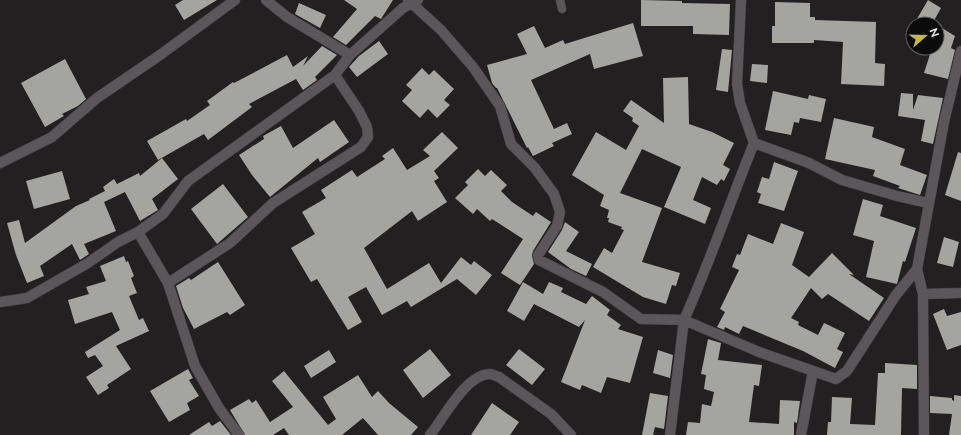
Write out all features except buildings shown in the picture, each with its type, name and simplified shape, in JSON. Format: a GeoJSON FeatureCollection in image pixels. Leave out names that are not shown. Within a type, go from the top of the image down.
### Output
{"type":"FeatureCollection","features":[{"type":"Feature","properties":{"kind":"street"},"geometry":{"type":"LineString","coordinates":[[0,163],[52,136],[97,98],[160,55],[235,0]]}},
{"type":"Feature","properties":{"kind":"street"},"geometry":{"type":"LineString","coordinates":[[266,0],[287,17],[350,55]]}},
{"type":"Feature","properties":{"kind":"street"},"geometry":{"type":"LineString","coordinates":[[670,435],[684,320],[701,282],[727,209],[754,143],[740,103],[737,84],[741,0]]}},
{"type":"Feature","properties":{"kind":"street"},"geometry":{"type":"LineString","coordinates":[[0,303],[27,298],[88,263],[118,242],[138,232],[163,214],[188,181],[335,75],[350,55],[412,1],[441,30],[473,67],[500,106],[512,144],[535,168],[554,194],[560,212],[557,226],[538,255],[539,260],[546,265],[603,292],[642,319],[684,320],[760,352],[836,378],[847,372],[896,294],[917,270]]}},
{"type":"Feature","properties":{"kind":"street"},"geometry":{"type":"LineString","coordinates":[[924,435],[923,294],[917,270],[928,203],[944,122],[961,51]]}},
{"type":"Feature","properties":{"kind":"street"},"geometry":{"type":"LineString","coordinates":[[168,283],[230,243],[274,204],[361,147],[368,137],[367,127],[335,75]]}},
{"type":"Feature","properties":{"kind":"street"},"geometry":{"type":"LineString","coordinates":[[754,143],[809,163],[842,180],[897,196],[928,203]]}},
{"type":"Feature","properties":{"kind":"street"},"geometry":{"type":"LineString","coordinates":[[138,232],[168,283],[195,366],[219,408],[239,435]]}},
{"type":"Feature","properties":{"kind":"street"},"geometry":{"type":"LineString","coordinates":[[923,294],[961,293]]}},
{"type":"Feature","properties":{"kind":"street"},"geometry":{"type":"LineString","coordinates":[[801,435],[813,371]]}},
{"type":"Feature","properties":{"kind":"street"},"geometry":{"type":"LineString","coordinates":[[430,435],[463,389],[479,378],[490,374],[498,377],[551,414],[571,435]]}},
{"type":"Feature","properties":{"kind":"lane"},"geometry":{"type":"LineString","coordinates":[[560,0],[562,9]]}}]}
